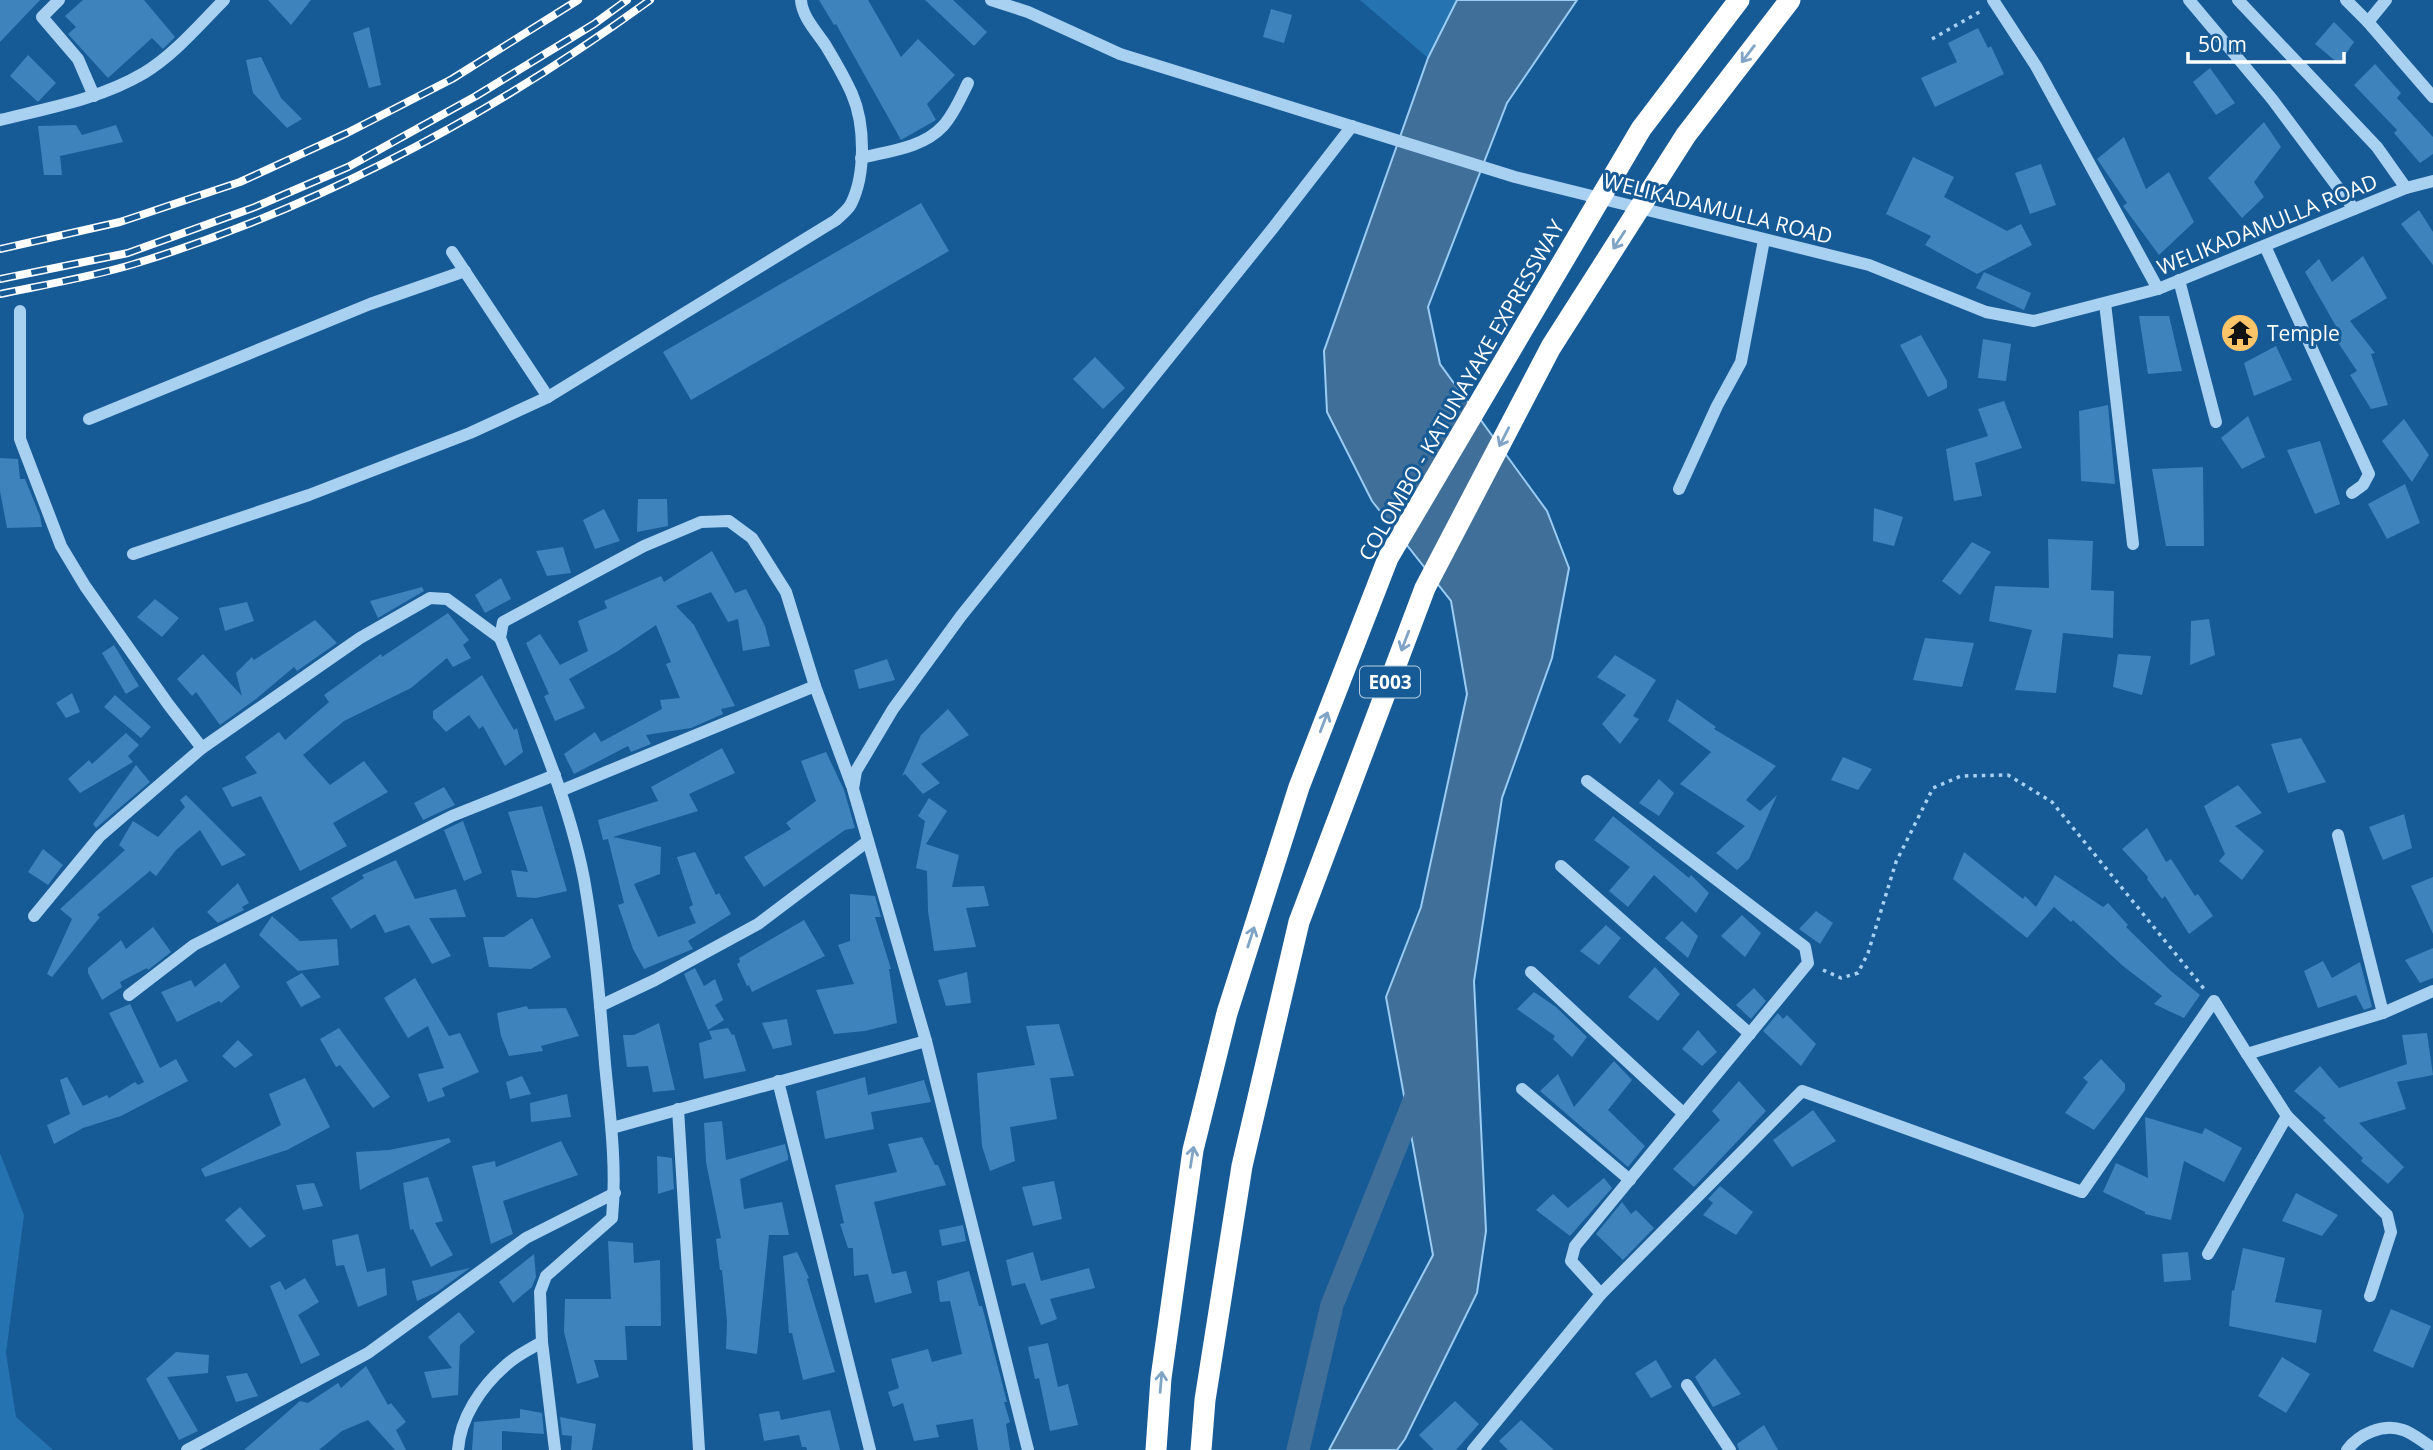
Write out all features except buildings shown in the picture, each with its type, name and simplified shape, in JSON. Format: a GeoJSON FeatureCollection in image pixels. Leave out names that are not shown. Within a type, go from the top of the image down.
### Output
{"type":"FeatureCollection","features":[{"type":"Feature","properties":{"kind":"highway","name":"COLOMBO - KATUNAYAKE EXPRESSWAY"},"geometry":{"type":"LineString","coordinates":[[1156,1450],[1161,1378],[1192,1150],[1227,1013],[1299,786],[1388,558],[1641,129],[1739,0]]}},
{"type":"Feature","properties":{"kind":"highway","name":"E003"},"geometry":{"type":"LineString","coordinates":[[1201,1450],[1205,1400],[1242,1166],[1299,922],[1425,588],[1551,346],[1686,135],[1790,0]]}},
{"type":"Feature","properties":{"kind":"street"},"geometry":{"type":"LineString","coordinates":[[58,0],[42,17],[78,59],[94,96]]}},
{"type":"Feature","properties":{"kind":"street"},"geometry":{"type":"LineString","coordinates":[[0,120],[94,96],[145,72],[178,46],[224,0]]}},
{"type":"Feature","properties":{"kind":"street"},"geometry":{"type":"LineString","coordinates":[[133,554],[309,495],[470,433],[548,397],[836,219],[850,206],[857,188],[862,145],[852,94],[808,19],[801,0]]}},
{"type":"Feature","properties":{"kind":"street","name":"WELIKADAMULLA ROAD"},"geometry":{"type":"LineString","coordinates":[[991,0],[1027,6],[1120,54],[1515,177],[1869,265],[1986,312],[2034,321],[2158,289],[2406,188],[2433,181]]}},
{"type":"Feature","properties":{"kind":"street"},"geometry":{"type":"LineString","coordinates":[[2189,0],[2272,99],[2354,209]]}},
{"type":"Feature","properties":{"kind":"street"},"geometry":{"type":"LineString","coordinates":[[2238,0],[2376,147],[2406,188]]}},
{"type":"Feature","properties":{"kind":"street"},"geometry":{"type":"LineString","coordinates":[[2346,0],[2433,97]]}},
{"type":"Feature","properties":{"kind":"street"},"geometry":{"type":"LineString","coordinates":[[2368,22],[2386,0]]}},
{"type":"Feature","properties":{"kind":"street"},"geometry":{"type":"LineString","coordinates":[[1994,1],[2036,66],[2158,289]]}},
{"type":"Feature","properties":{"kind":"street"},"geometry":{"type":"LineString","coordinates":[[861,158],[918,144],[943,127],[968,83]]}},
{"type":"Feature","properties":{"kind":"street"},"geometry":{"type":"LineString","coordinates":[[853,789],[856,771],[893,709],[961,616],[1352,126]]}},
{"type":"Feature","properties":{"kind":"street"},"geometry":{"type":"LineString","coordinates":[[1679,489],[1717,406],[1741,362],[1765,240]]}},
{"type":"Feature","properties":{"kind":"street"},"geometry":{"type":"LineString","coordinates":[[2265,246],[2368,474],[2363,485],[2352,493]]}},
{"type":"Feature","properties":{"kind":"street"},"geometry":{"type":"LineString","coordinates":[[453,252],[548,397]]}},
{"type":"Feature","properties":{"kind":"street"},"geometry":{"type":"LineString","coordinates":[[89,419],[370,304],[465,271]]}},
{"type":"Feature","properties":{"kind":"street"},"geometry":{"type":"LineString","coordinates":[[2179,280],[2217,422]]}},
{"type":"Feature","properties":{"kind":"street"},"geometry":{"type":"LineString","coordinates":[[2105,303],[2133,544]]}},
{"type":"Feature","properties":{"kind":"street"},"geometry":{"type":"LineString","coordinates":[[20,311],[20,439],[61,546],[85,586],[167,704],[202,748]]}},
{"type":"Feature","properties":{"kind":"street"},"geometry":{"type":"LineString","coordinates":[[500,638],[503,622],[644,546],[701,522],[729,521],[752,538],[786,592],[815,686],[853,789],[926,1041],[1028,1450]]}},
{"type":"Feature","properties":{"kind":"street"},"geometry":{"type":"LineString","coordinates":[[34,916],[100,835],[202,748],[360,638],[430,598],[447,599],[500,638],[555,775],[584,878],[612,1128],[612,1218],[546,1276],[540,1292],[542,1342],[555,1450]]}},
{"type":"Feature","properties":{"kind":"street"},"geometry":{"type":"LineString","coordinates":[[560,791],[815,686]]}},
{"type":"Feature","properties":{"kind":"street"},"geometry":{"type":"LineString","coordinates":[[129,995],[194,945],[452,816],[555,775]]}},
{"type":"Feature","properties":{"kind":"street"},"geometry":{"type":"LineString","coordinates":[[1587,781],[1805,947],[1808,963],[1575,1246],[1571,1261],[1601,1294]]}},
{"type":"Feature","properties":{"kind":"street"},"geometry":{"type":"LineString","coordinates":[[2338,835],[2383,1013]]}},
{"type":"Feature","properties":{"kind":"street"},"geometry":{"type":"LineString","coordinates":[[600,1006],[655,980],[758,924],[868,841]]}},
{"type":"Feature","properties":{"kind":"street"},"geometry":{"type":"LineString","coordinates":[[1561,866],[1750,1034]]}},
{"type":"Feature","properties":{"kind":"street"},"geometry":{"type":"LineString","coordinates":[[1531,972],[1684,1114]]}},
{"type":"Feature","properties":{"kind":"street"},"geometry":{"type":"LineString","coordinates":[[2248,1054],[2383,1013],[2433,991]]}},
{"type":"Feature","properties":{"kind":"street"},"geometry":{"type":"LineString","coordinates":[[1474,1450],[1601,1294],[1802,1090],[2082,1192],[2214,1000],[2287,1116],[2387,1215],[2391,1231],[2370,1296]]}},
{"type":"Feature","properties":{"kind":"street"},"geometry":{"type":"LineString","coordinates":[[612,1128],[926,1041]]}},
{"type":"Feature","properties":{"kind":"street"},"geometry":{"type":"LineString","coordinates":[[778,1081],[870,1450]]}},
{"type":"Feature","properties":{"kind":"street"},"geometry":{"type":"LineString","coordinates":[[1522,1089],[1630,1180]]}},
{"type":"Feature","properties":{"kind":"street"},"geometry":{"type":"LineString","coordinates":[[678,1109],[698,1450]]}},
{"type":"Feature","properties":{"kind":"street"},"geometry":{"type":"LineString","coordinates":[[2208,1254],[2287,1116]]}},
{"type":"Feature","properties":{"kind":"street"},"geometry":{"type":"LineString","coordinates":[[187,1450],[368,1353],[526,1238],[614,1194]]}},
{"type":"Feature","properties":{"kind":"street"},"geometry":{"type":"LineString","coordinates":[[458,1450],[459,1436],[472,1405],[505,1365],[542,1342]]}},
{"type":"Feature","properties":{"kind":"street"},"geometry":{"type":"LineString","coordinates":[[1687,1385],[1730,1450]]}},
{"type":"Feature","properties":{"kind":"street"},"geometry":{"type":"LineString","coordinates":[[2347,1450],[2355,1438],[2377,1429],[2403,1429],[2433,1448]]}},
{"type":"Feature","properties":{"kind":"path"},"geometry":{"type":"LineString","coordinates":[[1932,39],[1994,1]]}},
{"type":"Feature","properties":{"kind":"path"},"geometry":{"type":"LineString","coordinates":[[1808,963],[1841,978],[1858,973],[1868,953],[1896,862],[1933,788],[1961,776],[2008,775],[2052,802],[2214,1000]]}},
{"type":"Feature","properties":{"kind":"shaded area"},"geometry":{"type":"Polygon","coordinates":[[[1360,0],[1457,0],[1428,58],[1360,0]]]}},
{"type":"Feature","properties":{"kind":"shaded area"},"geometry":{"type":"Polygon","coordinates":[[[1457,0],[1577,0],[1507,103],[1428,307],[1440,364],[1547,511],[1569,568],[1552,658],[1502,798],[1474,981],[1486,1231],[1477,1293],[1405,1439],[1397,1450],[1329,1450],[1433,1255],[1386,997],[1421,907],[1467,694],[1451,601],[1372,501],[1327,412],[1324,351],[1428,58],[1457,0]]]}},
{"type":"Feature","properties":{"kind":"shaded area"},"geometry":{"type":"Polygon","coordinates":[[[0,1153],[24,1215],[6,1353],[16,1417],[53,1450],[0,1450],[0,1153]]]}},
{"type":"Feature","properties":{"kind":"waterway"},"geometry":{"type":"LineString","coordinates":[[1298,1450],[1332,1305],[1419,1089]]}},
{"type":"Feature","properties":{"kind":"railway"},"geometry":{"type":"LineString","coordinates":[[0,249],[120,222],[240,182],[347,133],[452,79],[578,0]]}},
{"type":"Feature","properties":{"kind":"railway"},"geometry":{"type":"LineString","coordinates":[[0,279],[128,253],[255,207],[348,167],[476,96],[594,24],[627,0]]}},
{"type":"Feature","properties":{"kind":"railway"},"geometry":{"type":"LineString","coordinates":[[0,294],[134,264],[271,215],[338,185],[467,119],[590,42],[650,0]]}},
{"type":"Feature","properties":{"kind":"place","name":"Temple"},"geometry":{"type":"Point","coordinates":[2240,333]}}]}
